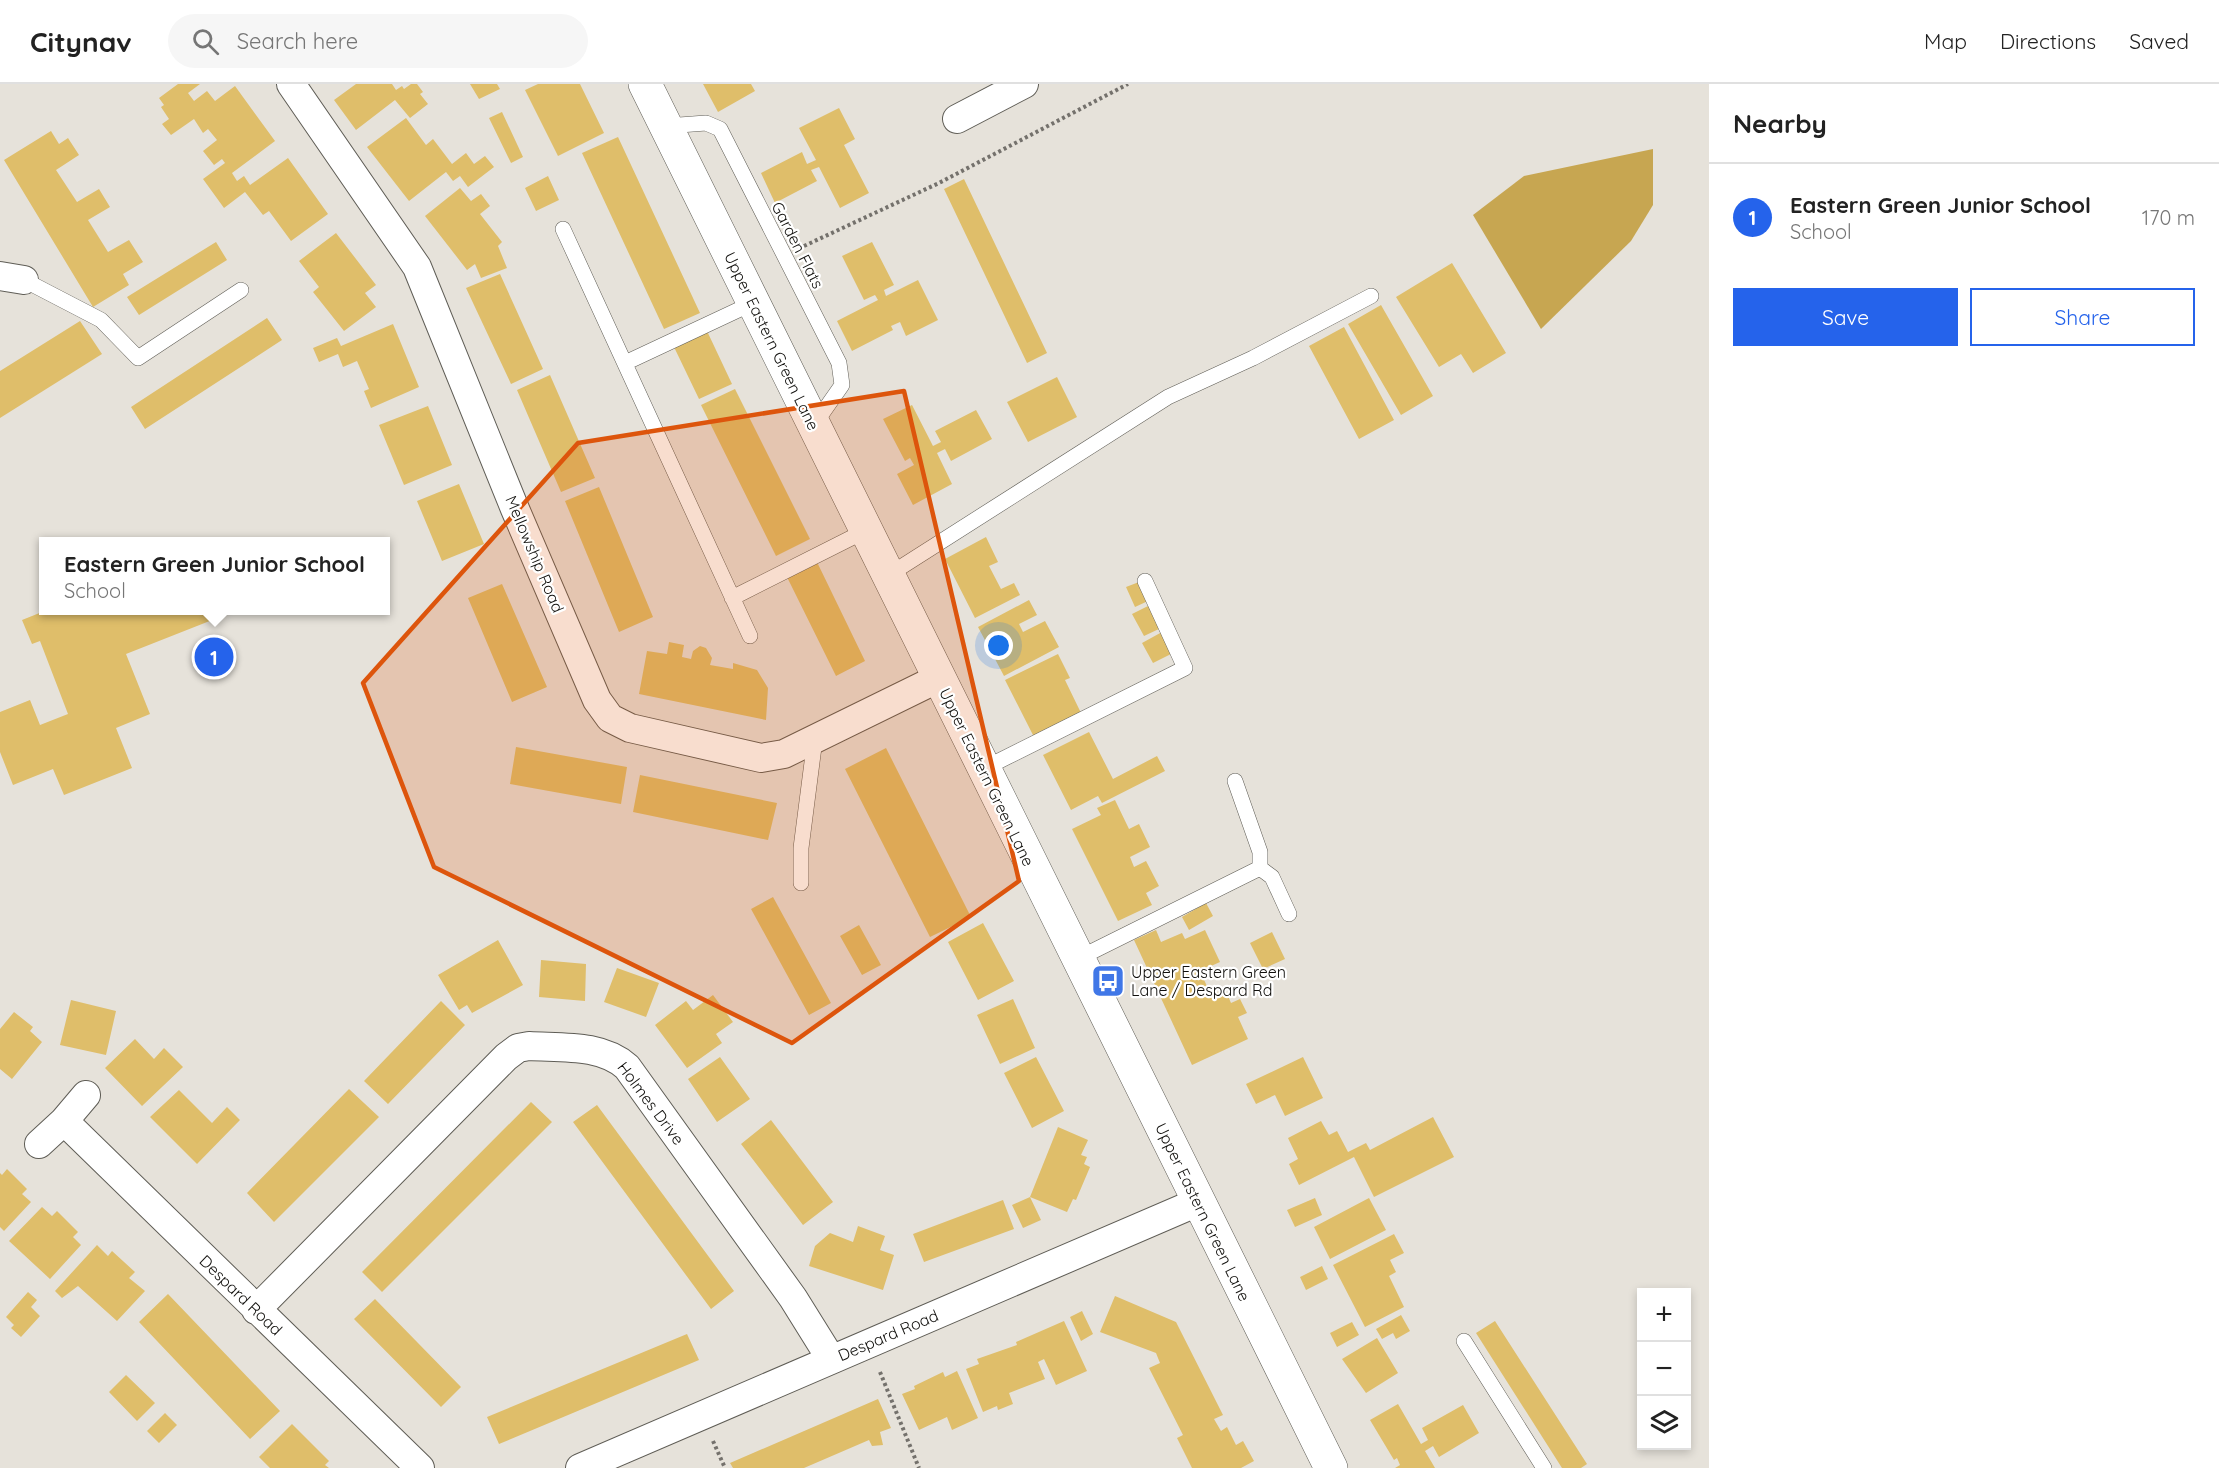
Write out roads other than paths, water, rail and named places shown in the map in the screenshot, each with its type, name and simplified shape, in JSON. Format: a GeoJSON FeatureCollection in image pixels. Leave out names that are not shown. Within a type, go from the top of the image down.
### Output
{"type":"FeatureCollection","features":[{"type":"Feature","properties":{"kind":"street","name":"Mellowship Road"},"geometry":{"type":"LineString","coordinates":[[291,84],[417,267],[515,509],[597,700],[610,718],[630,728],[761,758],[784,754],[939,678]]}},
{"type":"Feature","properties":{"kind":"street","name":"Upper Eastern Green Lane"},"geometry":{"type":"LineString","coordinates":[[645,84],[1331,1468]]}},
{"type":"Feature","properties":{"kind":"street"},"geometry":{"type":"LineString","coordinates":[[957,119],[1024,84]]}},
{"type":"Feature","properties":{"kind":"street","name":"Holmes Drive"},"geometry":{"type":"LineString","coordinates":[[256,1310],[506,1057],[518,1048],[529,1046],[603,1052],[616,1057],[627,1066],[793,1298],[831,1359]]}},
{"type":"Feature","properties":{"kind":"street"},"geometry":{"type":"LineString","coordinates":[[39,1144],[64,1121],[86,1095]]}},
{"type":"Feature","properties":{"kind":"street","name":"Despard Road"},"geometry":{"type":"LineString","coordinates":[[64,1121],[420,1468]]}},
{"type":"Feature","properties":{"kind":"street","name":"Despard Road"},"geometry":{"type":"LineString","coordinates":[[580,1468],[1198,1202]]}},
{"type":"Feature","properties":{"kind":"lane","name":"Garden Flats"},"geometry":{"type":"LineString","coordinates":[[666,126],[706,123],[720,129],[839,363],[842,385],[814,425]]}},
{"type":"Feature","properties":{"kind":"lane"},"geometry":{"type":"LineString","coordinates":[[563,230],[750,636]]}},
{"type":"Feature","properties":{"kind":"lane"},"geometry":{"type":"LineString","coordinates":[[12,278],[101,320],[138,358],[241,290]]}},
{"type":"Feature","properties":{"kind":"lane"},"geometry":{"type":"LineString","coordinates":[[888,576],[1168,397],[1253,358],[1371,296]]}},
{"type":"Feature","properties":{"kind":"lane"},"geometry":{"type":"LineString","coordinates":[[625,363],[753,303]]}},
{"type":"Feature","properties":{"kind":"lane"},"geometry":{"type":"LineString","coordinates":[[732,598],[865,531]]}},
{"type":"Feature","properties":{"kind":"lane"},"geometry":{"type":"LineString","coordinates":[[983,769],[1185,668],[1145,581]]}},
{"type":"Feature","properties":{"kind":"lane"},"geometry":{"type":"LineString","coordinates":[[801,883],[801,848],[815,739]]}},
{"type":"Feature","properties":{"kind":"lane"},"geometry":{"type":"LineString","coordinates":[[1235,781],[1260,852],[1260,868]]}},
{"type":"Feature","properties":{"kind":"lane"},"geometry":{"type":"LineString","coordinates":[[1077,959],[1260,868]]}},
{"type":"Feature","properties":{"kind":"lane"},"geometry":{"type":"LineString","coordinates":[[1260,868],[1272,877],[1289,914]]}},
{"type":"Feature","properties":{"kind":"lane"},"geometry":{"type":"LineString","coordinates":[[1464,1341],[1544,1468]]}},
{"type":"Feature","properties":{"kind":"place","name":"Eastern Green Junior School"},"geometry":{"type":"Point","coordinates":[214,657]}},
{"type":"Feature","properties":{"kind":"place","name":"Upper Eastern Green Lane / Despard Rd"},"geometry":{"type":"Point","coordinates":[1108,981]}}]}
